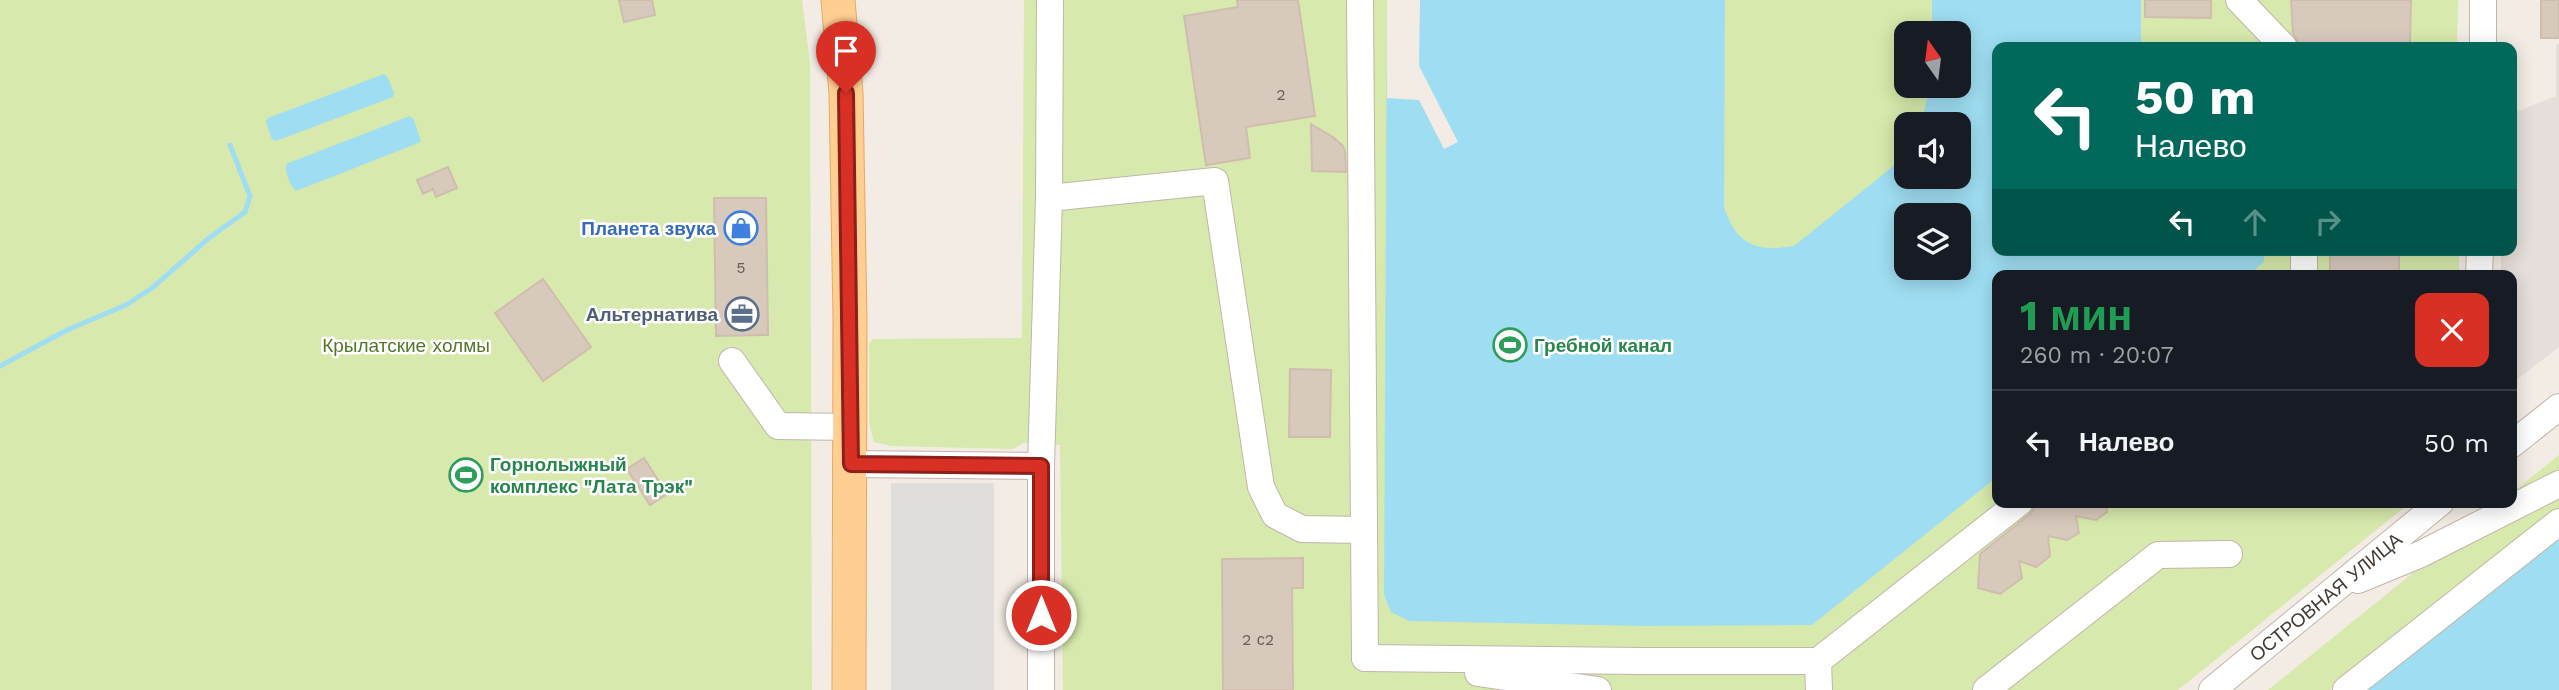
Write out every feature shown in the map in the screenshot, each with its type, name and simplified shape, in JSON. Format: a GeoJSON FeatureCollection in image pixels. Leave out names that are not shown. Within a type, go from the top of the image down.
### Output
{"type":"FeatureCollection","features":[{"type":"Feature","properties":{"kind":"main road"},"geometry":{"type":"LineString","coordinates":[[838,0],[846,93],[851,427],[849,690]]}},
{"type":"Feature","properties":{"kind":"street"},"geometry":{"type":"LineString","coordinates":[[1041,690],[1041,466],[1049,198],[1050,0]]}},
{"type":"Feature","properties":{"kind":"street"},"geometry":{"type":"LineString","coordinates":[[1360,0],[1365,658]]}},
{"type":"Feature","properties":{"kind":"street"},"geometry":{"type":"LineString","coordinates":[[2239,0],[2279,42]]}},
{"type":"Feature","properties":{"kind":"street"},"geometry":{"type":"LineString","coordinates":[[2483,0],[2483,42]]}},
{"type":"Feature","properties":{"kind":"street"},"geometry":{"type":"LineString","coordinates":[[1049,198],[1215,181],[1261,486],[1275,515],[1302,529],[1364,530]]}},
{"type":"Feature","properties":{"kind":"street"},"geometry":{"type":"LineString","coordinates":[[732,361],[778,426],[851,427]]}},
{"type":"Feature","properties":{"kind":"street"},"geometry":{"type":"LineString","coordinates":[[2517,440],[2559,407]]}},
{"type":"Feature","properties":{"kind":"street"},"geometry":{"type":"LineString","coordinates":[[851,464],[1041,466]]}},
{"type":"Feature","properties":{"kind":"street"},"geometry":{"type":"LineString","coordinates":[[2517,505],[2559,484]]}},
{"type":"Feature","properties":{"kind":"street"},"geometry":{"type":"LineString","coordinates":[[1365,658],[1642,662],[1818,661],[2013,508]]}},
{"type":"Feature","properties":{"kind":"street","name":"ОСТРОВНАЯ УЛИЦА"},"geometry":{"type":"LineString","coordinates":[[2212,690],[2434,508]]}},
{"type":"Feature","properties":{"kind":"street"},"geometry":{"type":"LineString","coordinates":[[2329,592],[2421,554],[2512,508]]}},
{"type":"Feature","properties":{"kind":"street"},"geometry":{"type":"LineString","coordinates":[[2346,690],[2559,523]]}},
{"type":"Feature","properties":{"kind":"street"},"geometry":{"type":"LineString","coordinates":[[1986,690],[2158,555],[2229,554]]}},
{"type":"Feature","properties":{"kind":"street"},"geometry":{"type":"LineString","coordinates":[[1365,658],[1598,690]]}},
{"type":"Feature","properties":{"kind":"street"},"geometry":{"type":"LineString","coordinates":[[1818,661],[1819,690]]}},
{"type":"Feature","properties":{"kind":"shaded area"},"geometry":{"type":"Polygon","coordinates":[[[2556,44],[2559,44],[2559,347],[2517,379],[2517,270],[2501,270],[2501,256],[2517,256],[2517,112],[2556,96],[2556,44]]]}},
{"type":"Feature","properties":{"kind":"shaded area"},"geometry":{"type":"Polygon","coordinates":[[[891,483],[994,483],[994,690],[891,690],[891,483]]]}},
{"type":"Feature","properties":{"kind":"green space","name":"Крылатские холмы"},"geometry":{"type":"Polygon","coordinates":[[[0,0],[802,0],[810,63],[812,690],[0,690],[0,0]]]}},
{"type":"Feature","properties":{"kind":"green space","name":"Гребной канал"},"geometry":{"type":"Polygon","coordinates":[[[1024,0],[2458,0],[2457,42],[1992,42],[1992,256],[2459,256],[2459,270],[1992,270],[1992,508],[2404,508],[2178,690],[1063,690],[1060,445],[1023,443],[1013,449],[891,446],[874,442],[869,423],[869,344],[873,339],[1022,338],[1024,0]]]}},
{"type":"Feature","properties":{"kind":"green space"},"geometry":{"type":"Polygon","coordinates":[[[2559,455],[2559,510],[2330,690],[2268,690],[2493,508],[2517,508],[2517,489],[2559,455]]]}},
{"type":"Feature","properties":{"kind":"water","name":"Гребной канал"},"geometry":{"type":"Polygon","coordinates":[[[1387,0],[1725,0],[1724,207],[1729,220],[1742,238],[1758,246],[1780,248],[1794,246],[1894,166],[1894,189],[1971,189],[1971,112],[1924,112],[1927,98],[1971,98],[1971,21],[1932,21],[1932,0],[2141,0],[2141,42],[1992,42],[1992,256],[2264,256],[2264,262],[2254,270],[1992,270],[1992,481],[1812,625],[1643,626],[1409,621],[1391,612],[1384,595],[1387,0]]]}},
{"type":"Feature","properties":{"kind":"water"},"geometry":{"type":"Polygon","coordinates":[[[384,74],[394,93],[393,97],[276,141],[272,139],[266,122],[268,118],[384,74]]]}},
{"type":"Feature","properties":{"kind":"water"},"geometry":{"type":"Polygon","coordinates":[[[410,116],[414,120],[421,142],[296,191],[292,186],[286,164],[410,116]]]}},
{"type":"Feature","properties":{"kind":"water"},"geometry":{"type":"Polygon","coordinates":[[[2559,534],[2559,690],[2361,690],[2559,534]]]}},
{"type":"Feature","properties":{"kind":"pier"},"geometry":{"type":"Polygon","coordinates":[[[1387,0],[1420,0],[1419,66],[1458,142],[1444,149],[1419,100],[1387,98],[1387,0]]]}},
{"type":"Feature","properties":{"kind":"building"},"geometry":{"type":"Polygon","coordinates":[[[619,0],[652,0],[655,15],[624,22],[619,0]]]}},
{"type":"Feature","properties":{"kind":"building"},"geometry":{"type":"Polygon","coordinates":[[[1237,0],[1298,0],[1315,116],[1246,127],[1250,158],[1206,165],[1184,16],[1238,7],[1237,0]]]}},
{"type":"Feature","properties":{"kind":"building"},"geometry":{"type":"Polygon","coordinates":[[[2145,0],[2211,0],[2211,18],[2145,17],[2145,0]]]}},
{"type":"Feature","properties":{"kind":"building"},"geometry":{"type":"Polygon","coordinates":[[[2291,0],[2411,0],[2410,42],[2298,42],[2293,33],[2291,0]]]}},
{"type":"Feature","properties":{"kind":"building"},"geometry":{"type":"Polygon","coordinates":[[[2541,0],[2559,0],[2559,38],[2541,38],[2541,0]]]}},
{"type":"Feature","properties":{"kind":"building"},"geometry":{"type":"Polygon","coordinates":[[[1311,124],[1343,146],[1346,172],[1312,171],[1311,124]]]}},
{"type":"Feature","properties":{"kind":"building"},"geometry":{"type":"Polygon","coordinates":[[[448,167],[457,188],[436,197],[433,189],[423,194],[417,180],[448,167]]]}},
{"type":"Feature","properties":{"kind":"building"},"geometry":{"type":"Polygon","coordinates":[[[714,198],[766,198],[768,335],[716,336],[714,198]]]}},
{"type":"Feature","properties":{"kind":"building"},"geometry":{"type":"Polygon","coordinates":[[[2330,256],[2399,256],[2399,270],[2330,270],[2330,256]]]}},
{"type":"Feature","properties":{"kind":"building"},"geometry":{"type":"Polygon","coordinates":[[[543,279],[591,347],[543,381],[495,313],[543,279]]]}},
{"type":"Feature","properties":{"kind":"building"},"geometry":{"type":"Polygon","coordinates":[[[1290,369],[1331,370],[1330,437],[1289,437],[1290,369]]]}},
{"type":"Feature","properties":{"kind":"building"},"geometry":{"type":"Polygon","coordinates":[[[644,458],[667,494],[650,505],[627,469],[644,458]]]}},
{"type":"Feature","properties":{"kind":"building"},"geometry":{"type":"Polygon","coordinates":[[[2034,508],[2107,508],[2107,512],[2096,520],[2076,516],[2079,533],[2067,540],[2048,536],[2050,556],[2036,567],[2019,561],[2022,578],[2000,594],[1978,588],[1980,554],[2034,508]]]}},
{"type":"Feature","properties":{"kind":"building"},"geometry":{"type":"Polygon","coordinates":[[[1303,558],[1303,588],[1292,588],[1293,690],[1223,690],[1222,559],[1303,558]]]}},
{"type":"Feature","properties":{"kind":"waterway"},"geometry":{"type":"LineString","coordinates":[[0,366],[67,330],[126,305],[152,288],[209,238],[245,212],[250,196],[230,145]]}},
{"type":"Feature","properties":{"kind":"place","name":"Планета звука"},"geometry":{"type":"Point","coordinates":[741,228]}},
{"type":"Feature","properties":{"kind":"place","name":"Альтернатива"},"geometry":{"type":"Point","coordinates":[742,314]}},
{"type":"Feature","properties":{"kind":"place","name":"Гребной канал"},"geometry":{"type":"Point","coordinates":[1510,345]}},
{"type":"Feature","properties":{"kind":"place","name":"Горнолыжный комплекс \"Лата Трэк\""},"geometry":{"type":"Point","coordinates":[466,475]}},
{"type":"Feature","properties":{"kind":"route"},"geometry":{"type":"LineString","coordinates":[[846,93],[851,464],[1041,466],[1041,615]]}}]}
